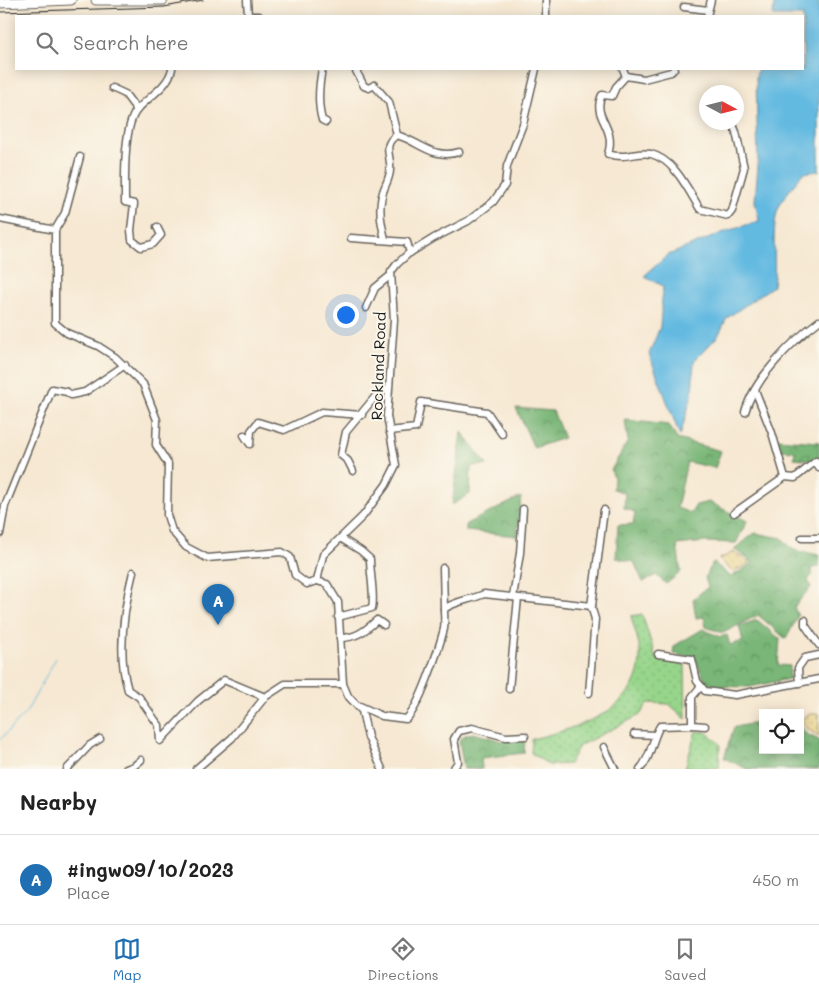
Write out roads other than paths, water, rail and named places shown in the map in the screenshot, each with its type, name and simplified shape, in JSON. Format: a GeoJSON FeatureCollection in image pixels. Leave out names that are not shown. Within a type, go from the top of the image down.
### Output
{"type":"FeatureCollection","features":[{"type":"Feature","properties":{"kind":"highway"},"geometry":{"type":"LineString","coordinates":[[0,3],[71,0]]}},
{"type":"Feature","properties":{"kind":"highway"},"geometry":{"type":"LineString","coordinates":[[96,0],[163,0]]}},
{"type":"Feature","properties":{"kind":"street"},"geometry":{"type":"LineString","coordinates":[[247,0],[248,15]]}},
{"type":"Feature","properties":{"kind":"street"},"geometry":{"type":"LineString","coordinates":[[546,0],[546,15]]}},
{"type":"Feature","properties":{"kind":"street"},"geometry":{"type":"LineString","coordinates":[[684,7],[707,13],[711,0]]}},
{"type":"Feature","properties":{"kind":"street"},"geometry":{"type":"LineString","coordinates":[[157,227],[161,235],[153,244],[141,247],[132,240],[131,230],[134,204],[125,202],[125,155],[132,120],[137,110],[161,88],[171,70]]}},
{"type":"Feature","properties":{"kind":"street"},"geometry":{"type":"LineString","coordinates":[[322,70],[319,81],[320,113],[322,120],[326,122]]}},
{"type":"Feature","properties":{"kind":"street"},"geometry":{"type":"LineString","coordinates":[[356,70],[366,88],[374,85],[389,102],[397,135],[430,152],[450,155],[459,152]]}},
{"type":"Feature","properties":{"kind":"street"},"geometry":{"type":"LineString","coordinates":[[366,308],[375,288],[391,274],[396,264],[434,238],[468,221],[493,202],[501,191],[505,185],[507,166],[523,124],[536,70]]}},
{"type":"Feature","properties":{"kind":"street"},"geometry":{"type":"LineString","coordinates":[[623,70],[626,76]]}},
{"type":"Feature","properties":{"kind":"street"},"geometry":{"type":"LineString","coordinates":[[626,76],[644,79],[673,70]]}},
{"type":"Feature","properties":{"kind":"street"},"geometry":{"type":"LineString","coordinates":[[626,76],[616,86],[612,96],[602,96],[599,101],[598,110],[610,131],[608,154],[629,157],[651,154],[668,163],[678,174],[700,209],[728,216],[734,204],[744,168],[735,130]]}},
{"type":"Feature","properties":{"kind":"street"},"geometry":{"type":"LineString","coordinates":[[112,88],[125,94],[137,110]]}},
{"type":"Feature","properties":{"kind":"street"},"geometry":{"type":"LineString","coordinates":[[385,239],[380,224],[380,213],[383,192],[391,168],[387,150],[390,140],[397,135]]}},
{"type":"Feature","properties":{"kind":"street"},"geometry":{"type":"LineString","coordinates":[[80,157],[65,213],[55,230],[55,324],[67,333],[98,346],[125,365],[143,384],[157,420],[156,446],[168,464],[167,515],[172,531],[186,548],[207,558],[282,552],[290,557],[295,575],[307,584],[317,581],[327,584],[338,602],[343,684],[348,696],[359,706],[382,716],[406,719],[411,715],[420,698],[445,627],[443,568]]}},
{"type":"Feature","properties":{"kind":"street"},"geometry":{"type":"LineString","coordinates":[[0,219],[55,230]]}},
{"type":"Feature","properties":{"kind":"street"},"geometry":{"type":"LineString","coordinates":[[351,238],[407,242],[410,253]]}},
{"type":"Feature","properties":{"kind":"street","name":"Rockland Road"},"geometry":{"type":"LineString","coordinates":[[317,581],[323,555],[342,539],[363,516],[391,478],[396,465],[387,416],[394,320],[391,274]]}},
{"type":"Feature","properties":{"kind":"street"},"geometry":{"type":"LineString","coordinates":[[744,412],[755,390],[774,364],[819,321]]}},
{"type":"Feature","properties":{"kind":"street"},"geometry":{"type":"LineString","coordinates":[[0,534],[5,506],[52,389],[72,395],[85,392],[125,365]]}},
{"type":"Feature","properties":{"kind":"street"},"geometry":{"type":"LineString","coordinates":[[353,471],[348,461],[341,455],[346,432],[362,415],[379,392],[388,390]]}},
{"type":"Feature","properties":{"kind":"street"},"geometry":{"type":"LineString","coordinates":[[755,390],[772,433],[785,477]]}},
{"type":"Feature","properties":{"kind":"street"},"geometry":{"type":"LineString","coordinates":[[389,431],[416,428],[420,402],[487,412],[502,434]]}},
{"type":"Feature","properties":{"kind":"street"},"geometry":{"type":"LineString","coordinates":[[244,435],[250,444],[251,430],[258,422],[284,430],[322,412],[362,415]]}},
{"type":"Feature","properties":{"kind":"street"},"geometry":{"type":"LineString","coordinates":[[734,513],[785,477],[795,478],[816,461],[819,468]]}},
{"type":"Feature","properties":{"kind":"street"},"geometry":{"type":"LineString","coordinates":[[509,689],[523,509]]}},
{"type":"Feature","properties":{"kind":"street"},"geometry":{"type":"LineString","coordinates":[[589,693],[596,619],[592,606],[595,577],[604,510],[592,606]]}},
{"type":"Feature","properties":{"kind":"street"},"geometry":{"type":"LineString","coordinates":[[802,538],[819,538]]}},
{"type":"Feature","properties":{"kind":"street"},"geometry":{"type":"LineString","coordinates":[[338,617],[372,608],[374,602],[371,589],[370,559],[361,550],[342,539]]}},
{"type":"Feature","properties":{"kind":"street"},"geometry":{"type":"LineString","coordinates":[[133,572],[128,593],[123,640],[125,681],[128,690],[138,697],[159,725],[160,741],[202,697],[224,680],[265,698]]}},
{"type":"Feature","properties":{"kind":"street"},"geometry":{"type":"LineString","coordinates":[[444,609],[450,604],[470,601],[484,594],[592,606]]}},
{"type":"Feature","properties":{"kind":"street"},"geometry":{"type":"LineString","coordinates":[[340,638],[350,638],[364,632],[377,620],[384,625]]}},
{"type":"Feature","properties":{"kind":"street"},"geometry":{"type":"LineString","coordinates":[[805,620],[805,626],[819,645]]}},
{"type":"Feature","properties":{"kind":"street"},"geometry":{"type":"LineString","coordinates":[[658,654],[692,659],[701,686],[709,693],[735,695],[819,679]]}},
{"type":"Feature","properties":{"kind":"street"},"geometry":{"type":"LineString","coordinates":[[799,683],[798,668],[804,658],[819,656]]}},
{"type":"Feature","properties":{"kind":"street"},"geometry":{"type":"LineString","coordinates":[[196,769],[232,738],[265,698],[285,684],[343,684]]}},
{"type":"Feature","properties":{"kind":"street"},"geometry":{"type":"LineString","coordinates":[[692,725],[692,697],[701,686]]}},
{"type":"Feature","properties":{"kind":"street"},"geometry":{"type":"LineString","coordinates":[[359,706],[374,753],[382,769]]}},
{"type":"Feature","properties":{"kind":"street"},"geometry":{"type":"LineString","coordinates":[[640,769],[644,764],[660,726],[705,726]]}},
{"type":"Feature","properties":{"kind":"street"},"geometry":{"type":"LineString","coordinates":[[453,769],[458,762],[454,739],[459,731],[472,728],[506,737],[525,736]]}},
{"type":"Feature","properties":{"kind":"street"},"geometry":{"type":"LineString","coordinates":[[634,734],[655,736]]}},
{"type":"Feature","properties":{"kind":"street"},"geometry":{"type":"LineString","coordinates":[[67,769],[90,745],[100,739]]}},
{"type":"Feature","properties":{"kind":"street"},"geometry":{"type":"LineString","coordinates":[[604,747],[615,769]]}},
{"type":"Feature","properties":{"kind":"street"},"geometry":{"type":"LineString","coordinates":[[126,769],[134,766],[141,760]]}},
{"type":"Feature","properties":{"kind":"water"},"geometry":{"type":"Polygon","coordinates":[[[774,0],[819,0],[819,171],[803,173],[785,197],[777,212],[774,231],[773,286],[727,318],[718,336],[694,361],[692,395],[680,436],[649,354],[660,327],[663,286],[644,276],[668,255],[727,231],[759,221],[755,201],[758,165],[756,76],[758,70],[804,70],[804,15],[773,15],[774,0]]]}},
{"type":"Feature","properties":{"kind":"waterway"},"geometry":{"type":"LineString","coordinates":[[0,740],[27,711],[56,658]]}},
{"type":"Feature","properties":{"kind":"railway"},"geometry":{"type":"LineString","coordinates":[[0,12],[164,7],[203,0]]}},
{"type":"Feature","properties":{"kind":"place","name":"#ingw09/10/2023"},"geometry":{"type":"Point","coordinates":[218,625]}}]}
